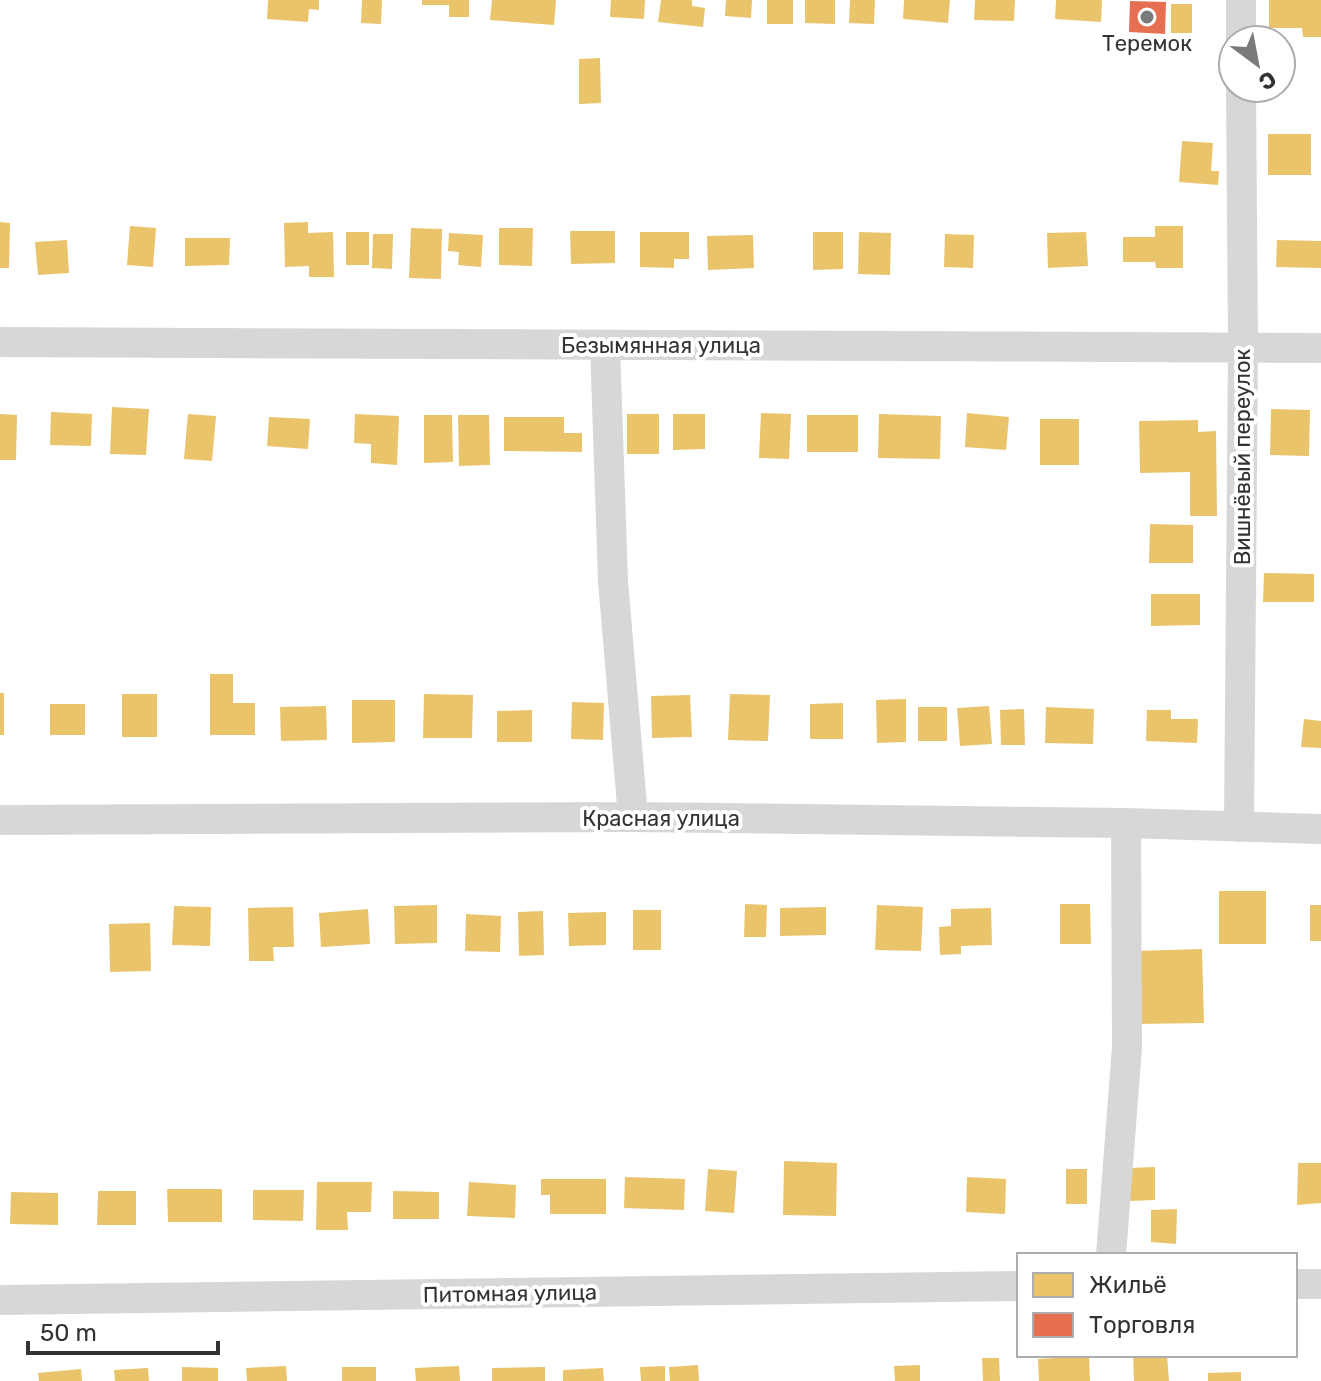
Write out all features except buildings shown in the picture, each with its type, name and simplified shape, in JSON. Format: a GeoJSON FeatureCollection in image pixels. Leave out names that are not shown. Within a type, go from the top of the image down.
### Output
{"type":"FeatureCollection","features":[{"type":"Feature","properties":{"kind":"street"},"geometry":{"type":"LineString","coordinates":[[1241,0],[1241,24]]}},
{"type":"Feature","properties":{"kind":"street","name":"Вишнёвый переулок"},"geometry":{"type":"LineString","coordinates":[[1239,827],[1243,347],[1241,104]]}},
{"type":"Feature","properties":{"kind":"street","name":"Безымянная улица"},"geometry":{"type":"LineString","coordinates":[[0,342],[1321,348]]}},
{"type":"Feature","properties":{"kind":"street"},"geometry":{"type":"LineString","coordinates":[[605,345],[613,581],[633,817]]}},
{"type":"Feature","properties":{"kind":"street","name":"Красная улица"},"geometry":{"type":"LineString","coordinates":[[0,820],[633,817],[1126,823],[1321,829]]}},
{"type":"Feature","properties":{"kind":"street"},"geometry":{"type":"LineString","coordinates":[[1111,1253],[1127,1047],[1126,823]]}},
{"type":"Feature","properties":{"kind":"street"},"geometry":{"type":"LineString","coordinates":[[1297,1284],[1321,1284]]}},
{"type":"Feature","properties":{"kind":"street","name":"Питомная улица"},"geometry":{"type":"LineString","coordinates":[[0,1300],[1017,1286]]}},
{"type":"Feature","properties":{"kind":"place","name":"Теремок"},"geometry":{"type":"Point","coordinates":[1147,17]}}]}
